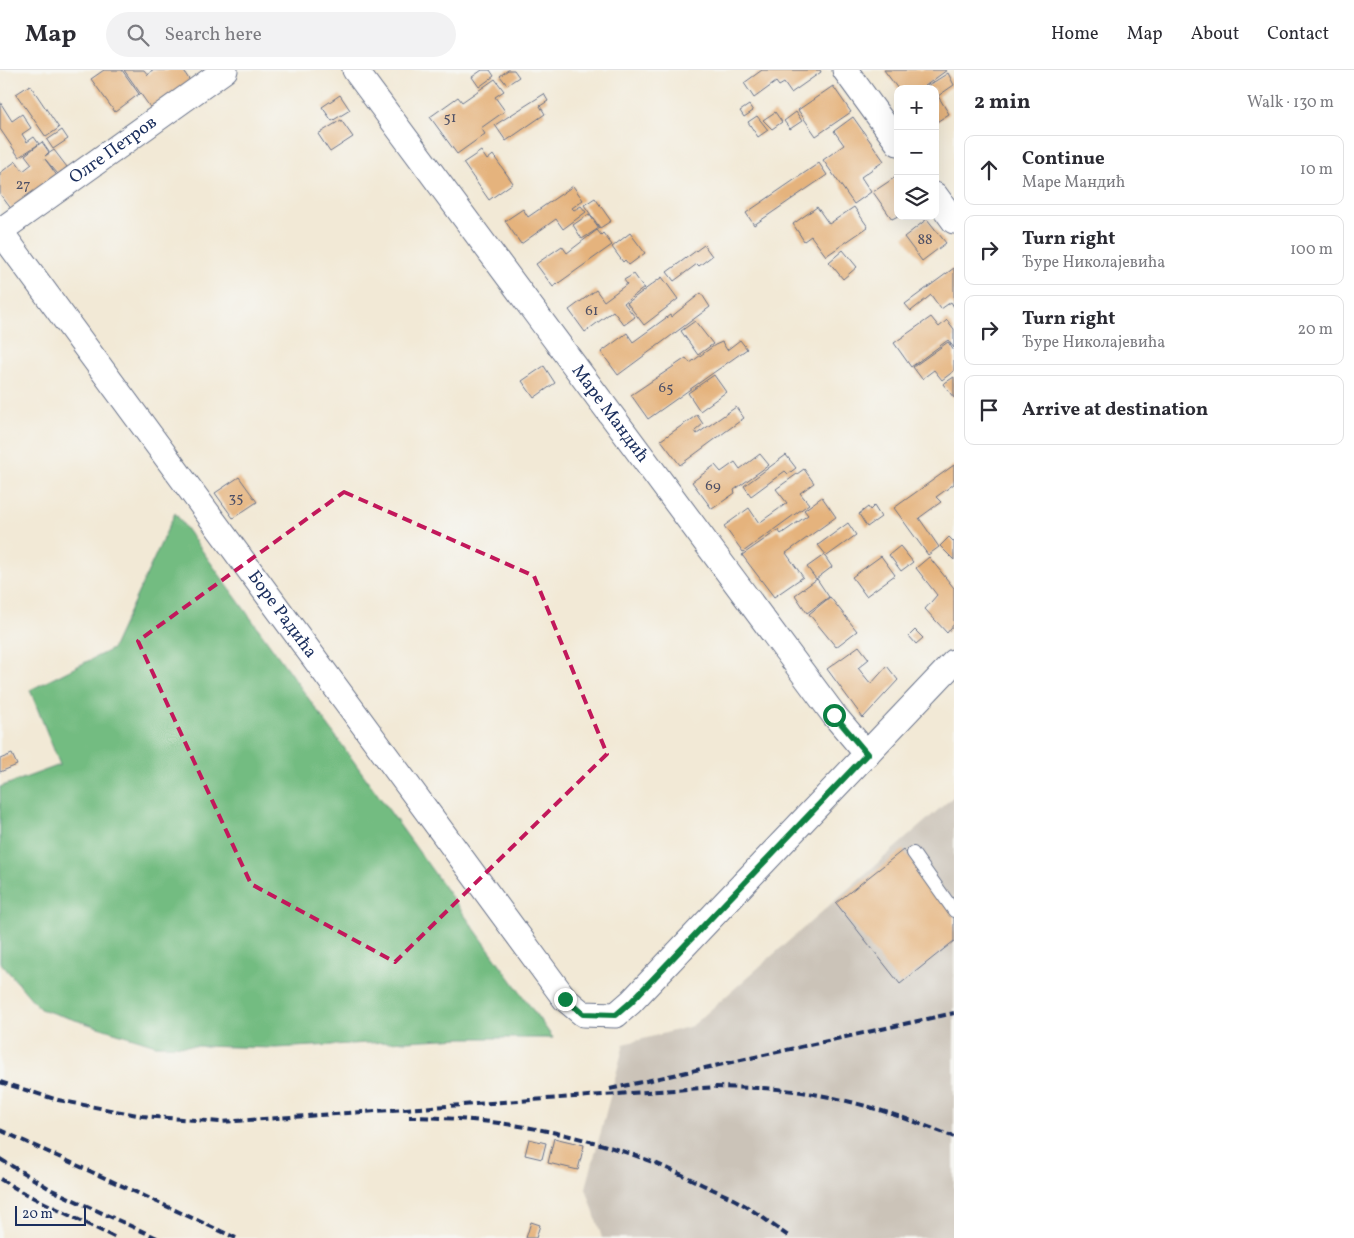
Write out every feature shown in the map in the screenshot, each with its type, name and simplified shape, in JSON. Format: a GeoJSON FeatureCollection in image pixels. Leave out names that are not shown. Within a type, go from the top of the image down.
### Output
{"type":"FeatureCollection","features":[{"type":"Feature","properties":{"kind":"street","name":"Олге Петров"},"geometry":{"type":"LineString","coordinates":[[0,231],[224,70]]}},
{"type":"Feature","properties":{"kind":"street","name":"Маре Мандић"},"geometry":{"type":"LineString","coordinates":[[354,70],[834,715],[867,754]]}},
{"type":"Feature","properties":{"kind":"street"},"geometry":{"type":"LineString","coordinates":[[845,70],[894,137]]}},
{"type":"Feature","properties":{"kind":"street"},"geometry":{"type":"LineString","coordinates":[[939,200],[954,221]]}},
{"type":"Feature","properties":{"kind":"street","name":"Боре Радића"},"geometry":{"type":"LineString","coordinates":[[0,231],[565,999],[583,1014],[616,1015],[631,1002],[954,662]]}},
{"type":"Feature","properties":{"kind":"lane"},"geometry":{"type":"LineString","coordinates":[[913,853],[954,911]]}},
{"type":"Feature","properties":{"kind":"highlighted area"},"geometry":{"type":"Polygon","coordinates":[[[344,492],[534,576],[607,754],[395,962],[251,884],[138,641],[344,492]]]}},
{"type":"Feature","properties":{"kind":"shaded area"},"geometry":{"type":"Polygon","coordinates":[[[954,796],[954,1238],[602,1238],[586,1188],[624,1044],[692,1026],[954,796]]]}},
{"type":"Feature","properties":{"kind":"green space"},"geometry":{"type":"Polygon","coordinates":[[[175,513],[553,1038],[462,1038],[276,1048],[156,1045],[40,1009],[0,962],[0,787],[60,765],[30,690],[112,649],[175,513]]]}},
{"type":"Feature","properties":{"kind":"building"},"geometry":{"type":"Polygon","coordinates":[[[104,70],[122,70],[139,94],[115,112],[91,79],[104,70]]]}},
{"type":"Feature","properties":{"kind":"building"},"geometry":{"type":"Polygon","coordinates":[[[124,70],[144,70],[148,75],[152,70],[183,70],[190,81],[152,110],[124,70]]]}},
{"type":"Feature","properties":{"kind":"building"},"geometry":{"type":"Polygon","coordinates":[[[482,70],[490,70],[494,76],[479,87],[472,77],[482,70]]]}},
{"type":"Feature","properties":{"kind":"building"},"geometry":{"type":"Polygon","coordinates":[[[508,70],[514,70],[519,77],[507,85],[500,76],[508,70]]]}},
{"type":"Feature","properties":{"kind":"building"},"geometry":{"type":"Polygon","coordinates":[[[762,70],[820,70],[821,72],[791,93],[784,83],[779,86],[776,82],[754,98],[744,83],[762,70]]]}},
{"type":"Feature","properties":{"kind":"building"},"geometry":{"type":"Polygon","coordinates":[[[884,70],[947,70],[926,85],[895,85],[884,70]]]}},
{"type":"Feature","properties":{"kind":"building"},"geometry":{"type":"Polygon","coordinates":[[[948,73],[954,85],[939,95],[939,85],[929,85],[948,73]]]}},
{"type":"Feature","properties":{"kind":"building"},"geometry":{"type":"Polygon","coordinates":[[[495,79],[504,91],[495,97],[505,111],[481,128],[485,134],[457,154],[430,117],[458,97],[462,102],[495,79]]]}},
{"type":"Feature","properties":{"kind":"building"},"geometry":{"type":"Polygon","coordinates":[[[30,85],[59,128],[46,137],[16,94],[30,85]]]}},
{"type":"Feature","properties":{"kind":"building"},"geometry":{"type":"Polygon","coordinates":[[[833,86],[851,112],[816,136],[798,110],[833,86]]]}},
{"type":"Feature","properties":{"kind":"building"},"geometry":{"type":"Polygon","coordinates":[[[544,94],[548,101],[540,106],[545,114],[506,141],[495,125],[544,94]]]}},
{"type":"Feature","properties":{"kind":"building"},"geometry":{"type":"Polygon","coordinates":[[[340,95],[350,110],[332,121],[322,107],[340,95]]]}},
{"type":"Feature","properties":{"kind":"building"},"geometry":{"type":"Polygon","coordinates":[[[939,98],[949,114],[939,120],[939,98]]]}},
{"type":"Feature","properties":{"kind":"building"},"geometry":{"type":"Polygon","coordinates":[[[0,102],[12,121],[22,114],[31,128],[22,134],[27,142],[34,137],[39,144],[19,157],[0,129],[0,102]]]}},
{"type":"Feature","properties":{"kind":"building"},"geometry":{"type":"Polygon","coordinates":[[[749,105],[753,111],[744,117],[740,111],[749,105]]]}},
{"type":"Feature","properties":{"kind":"building"},"geometry":{"type":"Polygon","coordinates":[[[775,112],[782,122],[772,129],[763,120],[775,112]]]}},
{"type":"Feature","properties":{"kind":"building"},"geometry":{"type":"Polygon","coordinates":[[[796,112],[802,121],[790,129],[784,121],[796,112]]]}},
{"type":"Feature","properties":{"kind":"building"},"geometry":{"type":"Polygon","coordinates":[[[757,116],[768,130],[758,137],[748,122],[757,116]]]}},
{"type":"Feature","properties":{"kind":"building"},"geometry":{"type":"Polygon","coordinates":[[[853,117],[884,161],[861,177],[871,192],[854,204],[823,160],[844,145],[834,131],[853,117]]]}},
{"type":"Feature","properties":{"kind":"building"},"geometry":{"type":"Polygon","coordinates":[[[341,120],[353,137],[330,152],[318,134],[341,120]]]}},
{"type":"Feature","properties":{"kind":"building"},"geometry":{"type":"Polygon","coordinates":[[[62,130],[68,139],[53,149],[47,140],[62,130]]]}},
{"type":"Feature","properties":{"kind":"building"},"geometry":{"type":"Polygon","coordinates":[[[42,142],[49,152],[45,156],[54,150],[67,167],[58,174],[45,159],[58,177],[12,210],[0,194],[0,173],[16,161],[23,171],[32,164],[25,155],[42,142]]]}},
{"type":"Feature","properties":{"kind":"building"},"geometry":{"type":"Polygon","coordinates":[[[481,151],[487,160],[493,155],[513,183],[489,200],[463,163],[481,151]]]}},
{"type":"Feature","properties":{"kind":"building"},"geometry":{"type":"Polygon","coordinates":[[[819,163],[827,175],[754,225],[746,213],[819,163]]]}},
{"type":"Feature","properties":{"kind":"building"},"geometry":{"type":"Polygon","coordinates":[[[894,178],[894,218],[892,219],[873,192],[894,178]]]}},
{"type":"Feature","properties":{"kind":"building"},"geometry":{"type":"Polygon","coordinates":[[[573,186],[583,200],[572,208],[574,210],[581,206],[586,212],[563,229],[556,219],[521,244],[505,221],[523,209],[528,217],[573,186]]]}},
{"type":"Feature","properties":{"kind":"building"},"geometry":{"type":"Polygon","coordinates":[[[595,198],[611,221],[600,228],[584,205],[595,198]]]}},
{"type":"Feature","properties":{"kind":"building"},"geometry":{"type":"Polygon","coordinates":[[[817,207],[829,224],[854,207],[868,227],[826,256],[811,236],[804,241],[793,224],[817,207]]]}},
{"type":"Feature","properties":{"kind":"building"},"geometry":{"type":"Polygon","coordinates":[[[589,214],[599,228],[582,239],[573,225],[589,214]]]}},
{"type":"Feature","properties":{"kind":"building"},"geometry":{"type":"Polygon","coordinates":[[[928,220],[946,243],[922,261],[904,237],[928,220]]]}},
{"type":"Feature","properties":{"kind":"building"},"geometry":{"type":"Polygon","coordinates":[[[597,230],[601,235],[603,233],[612,245],[553,287],[536,264],[562,246],[567,253],[597,230]]]}},
{"type":"Feature","properties":{"kind":"building"},"geometry":{"type":"Polygon","coordinates":[[[630,233],[645,253],[629,265],[625,260],[623,262],[612,247],[630,233]]]}},
{"type":"Feature","properties":{"kind":"building"},"geometry":{"type":"Polygon","coordinates":[[[704,245],[712,256],[699,266],[697,264],[674,281],[667,272],[704,245]]]}},
{"type":"Feature","properties":{"kind":"building"},"geometry":{"type":"Polygon","coordinates":[[[843,250],[857,267],[843,279],[829,262],[843,250]]]}},
{"type":"Feature","properties":{"kind":"building"},"geometry":{"type":"Polygon","coordinates":[[[954,268],[954,307],[951,302],[941,309],[931,295],[911,311],[905,304],[954,268]]]}},
{"type":"Feature","properties":{"kind":"building"},"geometry":{"type":"Polygon","coordinates":[[[634,274],[644,288],[624,303],[635,317],[624,325],[613,311],[585,332],[569,310],[596,290],[604,301],[627,284],[624,280],[634,274]]]}},
{"type":"Feature","properties":{"kind":"building"},"geometry":{"type":"Polygon","coordinates":[[[662,277],[678,299],[644,325],[627,303],[662,277]]]}},
{"type":"Feature","properties":{"kind":"building"},"geometry":{"type":"Polygon","coordinates":[[[701,293],[710,307],[618,375],[601,352],[627,333],[633,342],[670,315],[671,317],[701,293]]]}},
{"type":"Feature","properties":{"kind":"building"},"geometry":{"type":"Polygon","coordinates":[[[931,317],[939,327],[947,320],[954,329],[954,348],[948,340],[911,367],[894,343],[931,317]]]}},
{"type":"Feature","properties":{"kind":"building"},"geometry":{"type":"Polygon","coordinates":[[[695,321],[713,344],[698,355],[681,331],[695,321]]]}},
{"type":"Feature","properties":{"kind":"building"},"geometry":{"type":"Polygon","coordinates":[[[740,340],[747,349],[648,419],[631,395],[686,358],[690,363],[715,345],[722,342],[727,350],[740,340]]]}},
{"type":"Feature","properties":{"kind":"building"},"geometry":{"type":"Polygon","coordinates":[[[948,342],[954,351],[954,371],[942,380],[934,370],[922,379],[913,367],[948,342]]]}},
{"type":"Feature","properties":{"kind":"building"},"geometry":{"type":"Polygon","coordinates":[[[544,366],[555,383],[534,398],[522,381],[544,366]]]}},
{"type":"Feature","properties":{"kind":"building"},"geometry":{"type":"Polygon","coordinates":[[[714,375],[726,392],[700,411],[688,393],[714,375]]]}},
{"type":"Feature","properties":{"kind":"building"},"geometry":{"type":"Polygon","coordinates":[[[954,377],[954,398],[943,384],[954,377]]]}},
{"type":"Feature","properties":{"kind":"building"},"geometry":{"type":"Polygon","coordinates":[[[736,407],[744,418],[680,465],[661,440],[697,415],[703,424],[695,431],[697,434],[736,407]]]}},
{"type":"Feature","properties":{"kind":"building"},"geometry":{"type":"Polygon","coordinates":[[[760,454],[769,465],[734,490],[735,493],[712,509],[692,482],[715,465],[721,472],[735,462],[740,469],[760,454]]]}},
{"type":"Feature","properties":{"kind":"building"},"geometry":{"type":"Polygon","coordinates":[[[786,455],[796,468],[788,474],[785,471],[751,496],[744,486],[786,455]]]}},
{"type":"Feature","properties":{"kind":"building"},"geometry":{"type":"Polygon","coordinates":[[[954,465],[954,484],[936,497],[941,502],[919,518],[939,547],[928,555],[894,508],[954,465]]]}},
{"type":"Feature","properties":{"kind":"building"},"geometry":{"type":"Polygon","coordinates":[[[804,469],[814,483],[800,493],[809,504],[743,552],[724,526],[749,508],[759,523],[787,503],[776,489],[804,469]]]}},
{"type":"Feature","properties":{"kind":"building"},"geometry":{"type":"Polygon","coordinates":[[[239,477],[257,502],[233,518],[215,493],[239,477]]]}},
{"type":"Feature","properties":{"kind":"building"},"geometry":{"type":"Polygon","coordinates":[[[822,497],[836,517],[786,553],[803,577],[774,597],[742,555],[778,530],[781,534],[808,515],[804,510],[822,497]]]}},
{"type":"Feature","properties":{"kind":"building"},"geometry":{"type":"Polygon","coordinates":[[[874,506],[881,517],[867,527],[859,514],[868,507],[870,510],[874,506]]]}},
{"type":"Feature","properties":{"kind":"building"},"geometry":{"type":"Polygon","coordinates":[[[848,523],[856,535],[827,556],[818,545],[848,523]]]}},
{"type":"Feature","properties":{"kind":"building"},"geometry":{"type":"Polygon","coordinates":[[[949,537],[954,542],[954,560],[940,546],[949,537]]]}},
{"type":"Feature","properties":{"kind":"building"},"geometry":{"type":"Polygon","coordinates":[[[900,546],[913,562],[901,571],[889,555],[900,546]]]}},
{"type":"Feature","properties":{"kind":"building"},"geometry":{"type":"Polygon","coordinates":[[[824,555],[832,567],[816,579],[807,567],[824,555]]]}},
{"type":"Feature","properties":{"kind":"building"},"geometry":{"type":"Polygon","coordinates":[[[881,556],[895,575],[866,596],[852,577],[881,556]]]}},
{"type":"Feature","properties":{"kind":"building"},"geometry":{"type":"Polygon","coordinates":[[[929,557],[954,588],[954,624],[947,633],[925,609],[937,595],[916,568],[929,557]]]}},
{"type":"Feature","properties":{"kind":"building"},"geometry":{"type":"Polygon","coordinates":[[[817,579],[829,597],[807,613],[795,595],[817,579]]]}},
{"type":"Feature","properties":{"kind":"building"},"geometry":{"type":"Polygon","coordinates":[[[830,597],[857,631],[836,647],[809,614],[830,597]]]}},
{"type":"Feature","properties":{"kind":"building"},"geometry":{"type":"Polygon","coordinates":[[[915,630],[923,638],[916,644],[909,636],[915,630]]]}},
{"type":"Feature","properties":{"kind":"building"},"geometry":{"type":"Polygon","coordinates":[[[859,646],[869,659],[858,668],[871,684],[887,666],[898,680],[863,718],[827,669],[859,646]]]}},
{"type":"Feature","properties":{"kind":"building"},"geometry":{"type":"Polygon","coordinates":[[[12,754],[17,765],[0,772],[0,759],[12,754]]]}},
{"type":"Feature","properties":{"kind":"building"},"geometry":{"type":"Polygon","coordinates":[[[903,850],[954,914],[954,941],[900,984],[836,903],[903,850]]]}},
{"type":"Feature","properties":{"kind":"building"},"geometry":{"type":"Polygon","coordinates":[[[554,1138],[584,1145],[578,1170],[548,1163],[554,1138]]]}},
{"type":"Feature","properties":{"kind":"building"},"geometry":{"type":"Polygon","coordinates":[[[529,1139],[546,1143],[542,1159],[525,1155],[529,1139]]]}},
{"type":"Feature","properties":{"kind":"building"},"geometry":{"type":"Polygon","coordinates":[[[531,1222],[540,1225],[536,1238],[526,1238],[531,1222]]]}},
{"type":"Feature","properties":{"kind":"railway"},"geometry":{"type":"LineString","coordinates":[[610,1089],[954,1013]]}},
{"type":"Feature","properties":{"kind":"railway"},"geometry":{"type":"LineString","coordinates":[[0,1082],[58,1100],[142,1116],[221,1122],[716,1087],[768,1088],[807,1093],[850,1102],[913,1121],[954,1137]]}},
{"type":"Feature","properties":{"kind":"railway"},"geometry":{"type":"LineString","coordinates":[[409,1117],[485,1121],[560,1134],[597,1143],[668,1169],[729,1197],[750,1209],[791,1238]]}},
{"type":"Feature","properties":{"kind":"railway"},"geometry":{"type":"LineString","coordinates":[[0,1130],[236,1238]]}},
{"type":"Feature","properties":{"kind":"railway"},"geometry":{"type":"LineString","coordinates":[[0,1159],[52,1190],[157,1238]]}},
{"type":"Feature","properties":{"kind":"railway"},"geometry":{"type":"LineString","coordinates":[[0,1179],[22,1192],[116,1238]]}},
{"type":"Feature","properties":{"kind":"route"},"geometry":{"type":"LineString","coordinates":[[565,999],[583,1014],[616,1015],[631,1002],[867,754],[834,715]]}}]}
